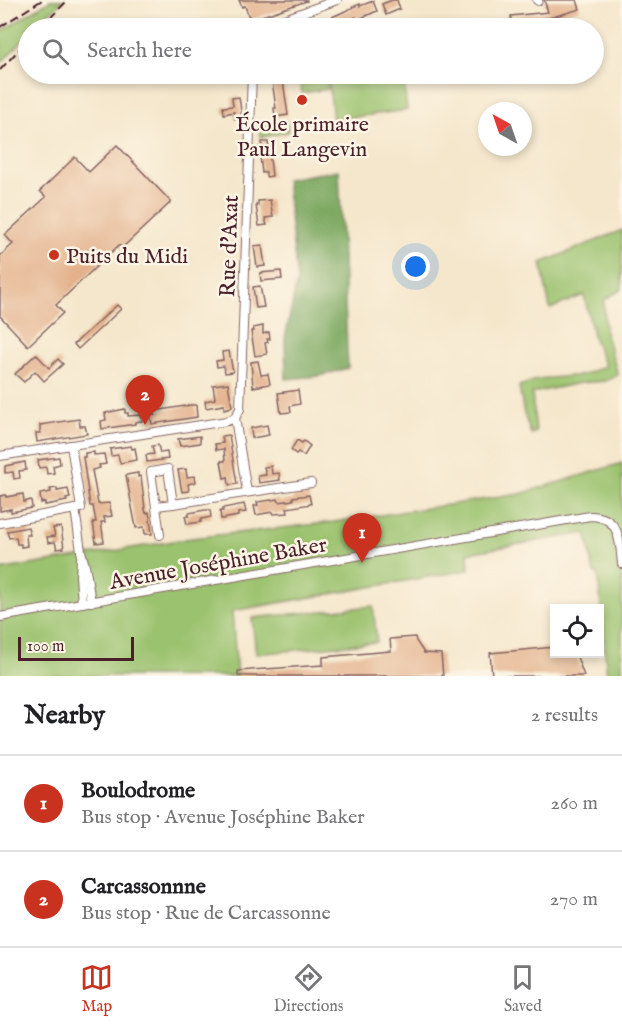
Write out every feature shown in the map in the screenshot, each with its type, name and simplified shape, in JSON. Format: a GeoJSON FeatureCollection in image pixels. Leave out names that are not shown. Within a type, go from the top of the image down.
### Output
{"type":"FeatureCollection","features":[{"type":"Feature","properties":{"kind":"street"},"geometry":{"type":"LineString","coordinates":[[307,0],[311,10]]}},
{"type":"Feature","properties":{"kind":"street"},"geometry":{"type":"LineString","coordinates":[[288,18],[337,0]]}},
{"type":"Feature","properties":{"kind":"street","name":"Rue d'Axat"},"geometry":{"type":"LineString","coordinates":[[235,418],[240,409],[252,84]]}},
{"type":"Feature","properties":{"kind":"street"},"geometry":{"type":"LineString","coordinates":[[0,456],[235,418],[247,492]]}},
{"type":"Feature","properties":{"kind":"street"},"geometry":{"type":"LineString","coordinates":[[0,523],[81,508],[70,445]]}},
{"type":"Feature","properties":{"kind":"street"},"geometry":{"type":"LineString","coordinates":[[160,536],[150,472],[168,469],[173,504]]}},
{"type":"Feature","properties":{"kind":"street"},"geometry":{"type":"LineString","coordinates":[[156,506],[311,483]]}},
{"type":"Feature","properties":{"kind":"street"},"geometry":{"type":"LineString","coordinates":[[75,509],[86,570],[87,602]]}},
{"type":"Feature","properties":{"kind":"street","name":"Avenue Joséphine Baker"},"geometry":{"type":"LineString","coordinates":[[0,617],[590,516],[604,519],[616,529],[620,540],[622,564]]}},
{"type":"Feature","properties":{"kind":"green space"},"geometry":{"type":"Polygon","coordinates":[[[50,0],[63,0],[44,18],[22,18],[50,0]]]}},
{"type":"Feature","properties":{"kind":"green space"},"geometry":{"type":"Polygon","coordinates":[[[18,20],[18,45],[0,64],[0,32],[18,20]]]}},
{"type":"Feature","properties":{"kind":"green space"},"geometry":{"type":"Polygon","coordinates":[[[301,84],[327,84],[328,89],[302,93],[301,84]]]}},
{"type":"Feature","properties":{"kind":"green space"},"geometry":{"type":"Polygon","coordinates":[[[329,84],[404,84],[407,110],[333,120],[329,84]]]}},
{"type":"Feature","properties":{"kind":"green space"},"geometry":{"type":"Polygon","coordinates":[[[287,121],[288,132],[261,137],[259,125],[287,121]]]}},
{"type":"Feature","properties":{"kind":"green space"},"geometry":{"type":"Polygon","coordinates":[[[339,170],[348,368],[320,376],[286,379],[285,338],[297,281],[286,179],[339,170]]]}},
{"type":"Feature","properties":{"kind":"green space"},"geometry":{"type":"Polygon","coordinates":[[[622,230],[622,289],[604,300],[605,331],[618,375],[606,381],[580,383],[532,393],[536,432],[531,434],[524,414],[519,386],[539,379],[583,375],[605,366],[594,339],[584,295],[550,309],[541,263],[622,230]]]}},
{"type":"Feature","properties":{"kind":"green space"},"geometry":{"type":"Polygon","coordinates":[[[622,463],[622,676],[607,676],[604,604],[601,604],[598,573],[594,573],[586,533],[468,553],[469,570],[232,611],[237,676],[0,676],[0,570],[192,538],[334,522],[520,494],[622,463]]]}},
{"type":"Feature","properties":{"kind":"green space"},"geometry":{"type":"Polygon","coordinates":[[[373,606],[377,642],[256,654],[252,618],[373,606]]]}},
{"type":"Feature","properties":{"kind":"building"},"geometry":{"type":"Polygon","coordinates":[[[239,0],[307,1],[256,18],[249,18],[245,6],[242,7],[239,0]]]}},
{"type":"Feature","properties":{"kind":"building"},"geometry":{"type":"Polygon","coordinates":[[[397,0],[400,9],[386,15],[382,4],[397,0]]]}},
{"type":"Feature","properties":{"kind":"building"},"geometry":{"type":"Polygon","coordinates":[[[544,0],[577,0],[580,9],[549,18],[511,18],[511,16],[548,12],[544,0]]]}},
{"type":"Feature","properties":{"kind":"building"},"geometry":{"type":"Polygon","coordinates":[[[373,1],[377,11],[361,18],[330,18],[352,7],[360,4],[360,6],[373,1]]]}},
{"type":"Feature","properties":{"kind":"building"},"geometry":{"type":"Polygon","coordinates":[[[272,84],[283,84],[288,115],[275,117],[274,108],[276,108],[272,84]]]}},
{"type":"Feature","properties":{"kind":"building"},"geometry":{"type":"Polygon","coordinates":[[[239,97],[242,118],[235,119],[234,112],[224,114],[223,107],[233,106],[232,98],[239,97]]]}},
{"type":"Feature","properties":{"kind":"building"},"geometry":{"type":"Polygon","coordinates":[[[262,142],[268,142],[272,176],[266,177],[266,172],[262,173],[259,147],[262,147],[262,142]]]}},
{"type":"Feature","properties":{"kind":"building"},"geometry":{"type":"Polygon","coordinates":[[[117,145],[171,202],[122,248],[119,245],[56,305],[63,313],[28,346],[0,316],[0,256],[13,244],[5,235],[46,197],[40,191],[75,157],[89,172],[117,145]]]}},
{"type":"Feature","properties":{"kind":"building"},"geometry":{"type":"Polygon","coordinates":[[[270,200],[273,217],[265,218],[267,225],[259,226],[256,205],[258,201],[270,200]]]}},
{"type":"Feature","properties":{"kind":"building"},"geometry":{"type":"Polygon","coordinates":[[[262,245],[265,266],[257,267],[254,246],[262,245]]]}},
{"type":"Feature","properties":{"kind":"building"},"geometry":{"type":"Polygon","coordinates":[[[281,271],[282,279],[261,281],[260,273],[281,271]]]}},
{"type":"Feature","properties":{"kind":"building"},"geometry":{"type":"Polygon","coordinates":[[[260,286],[264,307],[256,308],[253,287],[260,286]]]}},
{"type":"Feature","properties":{"kind":"building"},"geometry":{"type":"Polygon","coordinates":[[[117,305],[121,309],[78,349],[74,344],[117,305]]]}},
{"type":"Feature","properties":{"kind":"building"},"geometry":{"type":"Polygon","coordinates":[[[263,326],[263,334],[269,332],[270,339],[267,339],[268,342],[265,343],[267,354],[255,356],[251,331],[254,331],[253,328],[263,326]]]}},
{"type":"Feature","properties":{"kind":"building"},"geometry":{"type":"Polygon","coordinates":[[[229,351],[233,372],[225,373],[224,366],[217,367],[216,361],[223,360],[222,352],[229,351]]]}},
{"type":"Feature","properties":{"kind":"building"},"geometry":{"type":"Polygon","coordinates":[[[36,354],[49,368],[58,359],[63,364],[44,381],[35,371],[24,382],[15,374],[36,354]]]}},
{"type":"Feature","properties":{"kind":"building"},"geometry":{"type":"Polygon","coordinates":[[[258,361],[261,375],[268,374],[270,384],[253,387],[251,362],[258,361]]]}},
{"type":"Feature","properties":{"kind":"building"},"geometry":{"type":"Polygon","coordinates":[[[228,383],[232,407],[224,409],[224,405],[206,408],[205,401],[215,399],[213,385],[228,383]]]}},
{"type":"Feature","properties":{"kind":"building"},"geometry":{"type":"Polygon","coordinates":[[[298,390],[300,404],[290,406],[291,412],[281,413],[278,393],[298,390]]]}},
{"type":"Feature","properties":{"kind":"building"},"geometry":{"type":"Polygon","coordinates":[[[196,405],[197,417],[152,424],[150,415],[155,415],[154,411],[196,405]]]}},
{"type":"Feature","properties":{"kind":"building"},"geometry":{"type":"Polygon","coordinates":[[[125,409],[128,416],[141,415],[142,421],[102,429],[101,421],[106,420],[105,413],[125,409]]]}},
{"type":"Feature","properties":{"kind":"building"},"geometry":{"type":"Polygon","coordinates":[[[79,419],[80,426],[85,426],[87,434],[37,442],[36,433],[40,433],[40,425],[79,419]]]}},
{"type":"Feature","properties":{"kind":"building"},"geometry":{"type":"Polygon","coordinates":[[[267,425],[269,435],[252,438],[251,428],[267,425]]]}},
{"type":"Feature","properties":{"kind":"building"},"geometry":{"type":"Polygon","coordinates":[[[229,435],[237,484],[229,485],[228,477],[224,478],[221,461],[225,461],[224,449],[216,450],[215,444],[223,443],[222,436],[229,435]]]}},
{"type":"Feature","properties":{"kind":"building"},"geometry":{"type":"Polygon","coordinates":[[[200,436],[200,443],[180,446],[178,439],[200,436]]]}},
{"type":"Feature","properties":{"kind":"building"},"geometry":{"type":"Polygon","coordinates":[[[297,440],[302,443],[304,441],[310,446],[304,456],[291,450],[297,440]]]}},
{"type":"Feature","properties":{"kind":"building"},"geometry":{"type":"Polygon","coordinates":[[[158,445],[160,453],[167,452],[168,459],[147,462],[146,455],[154,454],[152,446],[158,445]]]}},
{"type":"Feature","properties":{"kind":"building"},"geometry":{"type":"Polygon","coordinates":[[[131,446],[132,449],[135,448],[137,460],[120,463],[118,455],[111,456],[110,449],[131,446]]]}},
{"type":"Feature","properties":{"kind":"building"},"geometry":{"type":"Polygon","coordinates":[[[94,452],[94,455],[104,454],[106,464],[99,465],[100,468],[92,470],[98,504],[109,503],[112,516],[104,517],[105,522],[101,522],[104,542],[96,543],[93,522],[96,522],[93,506],[90,506],[83,457],[85,453],[94,452]]]}},
{"type":"Feature","properties":{"kind":"building"},"geometry":{"type":"Polygon","coordinates":[[[59,457],[60,464],[53,466],[54,473],[47,474],[46,467],[39,468],[38,460],[59,457]]]}},
{"type":"Feature","properties":{"kind":"building"},"geometry":{"type":"Polygon","coordinates":[[[25,462],[26,470],[19,471],[20,478],[14,479],[13,472],[5,473],[5,466],[25,462]]]}},
{"type":"Feature","properties":{"kind":"building"},"geometry":{"type":"Polygon","coordinates":[[[271,466],[272,474],[279,473],[280,480],[259,483],[258,476],[266,475],[264,467],[271,466]]]}},
{"type":"Feature","properties":{"kind":"building"},"geometry":{"type":"Polygon","coordinates":[[[186,469],[187,477],[195,476],[196,482],[188,484],[189,491],[182,492],[178,470],[186,469]]]}},
{"type":"Feature","properties":{"kind":"building"},"geometry":{"type":"Polygon","coordinates":[[[138,473],[138,477],[141,476],[145,509],[146,513],[149,512],[152,534],[145,534],[144,527],[136,528],[126,475],[138,473]]]}},
{"type":"Feature","properties":{"kind":"building"},"geometry":{"type":"Polygon","coordinates":[[[57,488],[57,491],[68,489],[70,498],[66,499],[67,501],[45,505],[45,502],[41,503],[40,494],[57,488]]]}},
{"type":"Feature","properties":{"kind":"building"},"geometry":{"type":"Polygon","coordinates":[[[23,494],[24,502],[31,500],[32,508],[11,512],[11,509],[0,511],[0,496],[23,494]]]}},
{"type":"Feature","properties":{"kind":"building"},"geometry":{"type":"Polygon","coordinates":[[[309,495],[311,504],[287,508],[288,513],[273,514],[273,512],[256,515],[254,506],[258,505],[257,502],[278,499],[279,502],[309,495]]]}},
{"type":"Feature","properties":{"kind":"building"},"geometry":{"type":"Polygon","coordinates":[[[244,504],[246,512],[221,519],[220,511],[223,511],[223,508],[244,504]]]}},
{"type":"Feature","properties":{"kind":"building"},"geometry":{"type":"Polygon","coordinates":[[[210,510],[211,517],[201,519],[201,522],[187,524],[185,516],[210,510]]]}},
{"type":"Feature","properties":{"kind":"building"},"geometry":{"type":"Polygon","coordinates":[[[28,527],[30,535],[26,535],[27,546],[21,547],[21,544],[17,544],[16,537],[9,538],[7,531],[28,527]]]}},
{"type":"Feature","properties":{"kind":"building"},"geometry":{"type":"Polygon","coordinates":[[[61,527],[64,548],[57,549],[55,542],[48,543],[47,537],[55,536],[53,528],[61,527]]]}},
{"type":"Feature","properties":{"kind":"building"},"geometry":{"type":"Polygon","coordinates":[[[415,637],[424,653],[441,654],[443,676],[238,676],[238,671],[323,665],[323,657],[391,651],[390,639],[415,637]]]}},
{"type":"Feature","properties":{"kind":"building"},"geometry":{"type":"Polygon","coordinates":[[[550,647],[550,658],[577,658],[584,676],[492,676],[490,653],[550,647]]]}},
{"type":"Feature","properties":{"kind":"railway"},"geometry":{"type":"LineString","coordinates":[[0,27],[42,0]]}},
{"type":"Feature","properties":{"kind":"railway"},"geometry":{"type":"LineString","coordinates":[[50,18],[68,0]]}},
{"type":"Feature","properties":{"kind":"railway"},"geometry":{"type":"LineString","coordinates":[[0,70],[18,51]]}},
{"type":"Feature","properties":{"kind":"place","name":"École primaire Paul Langevin"},"geometry":{"type":"Point","coordinates":[302,100]}},
{"type":"Feature","properties":{"kind":"place","name":"Puits du Midi"},"geometry":{"type":"Point","coordinates":[54,255]}},
{"type":"Feature","properties":{"kind":"place","name":"Carcassonnne"},"geometry":{"type":"Point","coordinates":[145,425]}},
{"type":"Feature","properties":{"kind":"place","name":"Boulodrome"},"geometry":{"type":"Point","coordinates":[362,563]}}]}
